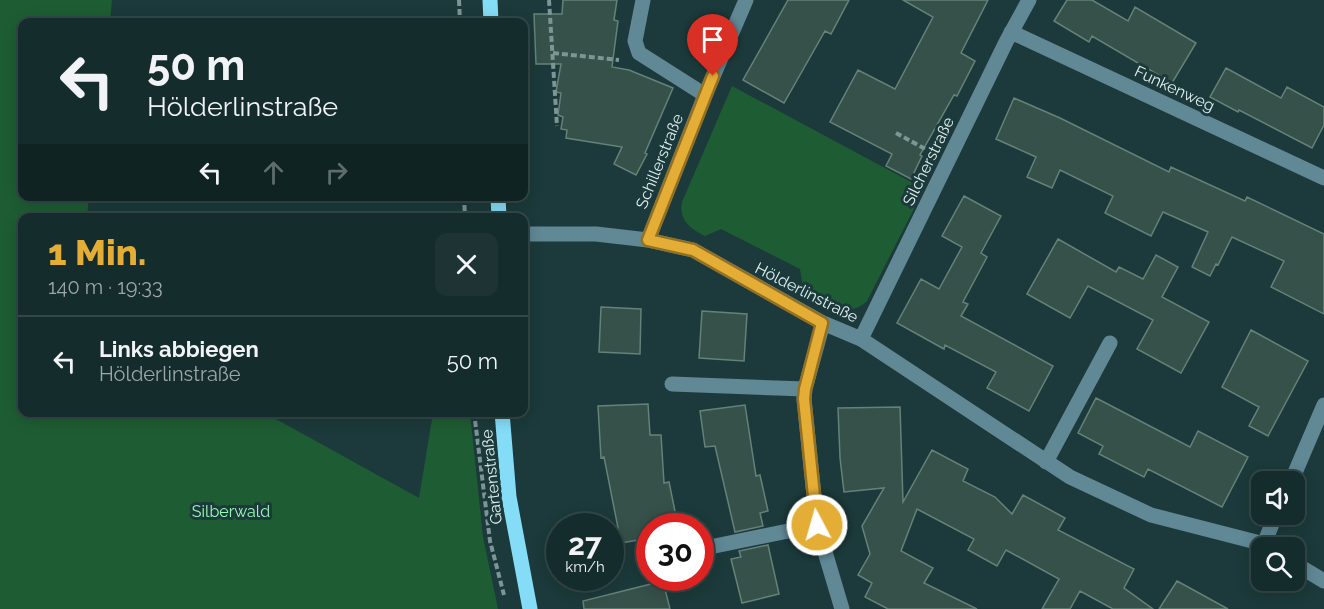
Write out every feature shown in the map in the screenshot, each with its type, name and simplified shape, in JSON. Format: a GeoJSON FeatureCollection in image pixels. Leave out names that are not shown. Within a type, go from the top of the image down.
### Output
{"type":"FeatureCollection","features":[{"type":"Feature","properties":{"kind":"main road"},"geometry":{"type":"LineString","coordinates":[[490,0],[491,18]]}},
{"type":"Feature","properties":{"kind":"main road","name":"Gartenstraße"},"geometry":{"type":"LineString","coordinates":[[502,417],[509,497],[530,609]]}},
{"type":"Feature","properties":{"kind":"street"},"geometry":{"type":"LineString","coordinates":[[643,0],[635,41],[639,53],[705,95]]}},
{"type":"Feature","properties":{"kind":"street","name":"Schillerstraße"},"geometry":{"type":"LineString","coordinates":[[648,240],[705,95],[746,0]]}},
{"type":"Feature","properties":{"kind":"street","name":"Silcherstraße"},"geometry":{"type":"LineString","coordinates":[[861,339],[1011,32],[1029,0]]}},
{"type":"Feature","properties":{"kind":"street","name":"Funkenweg"},"geometry":{"type":"LineString","coordinates":[[1011,32],[1324,178]]}},
{"type":"Feature","properties":{"kind":"street","name":"Hölderlinstraße"},"geometry":{"type":"LineString","coordinates":[[528,234],[596,234],[648,240],[693,250],[822,323],[861,339],[1070,477],[1151,515],[1251,541]]}},
{"type":"Feature","properties":{"kind":"street"},"geometry":{"type":"LineString","coordinates":[[822,323],[804,399],[817,525],[842,609]]}},
{"type":"Feature","properties":{"kind":"street"},"geometry":{"type":"LineString","coordinates":[[1046,462],[1110,343]]}},
{"type":"Feature","properties":{"kind":"street"},"geometry":{"type":"LineString","coordinates":[[672,384],[805,389]]}},
{"type":"Feature","properties":{"kind":"street"},"geometry":{"type":"LineString","coordinates":[[1296,471],[1324,405]]}},
{"type":"Feature","properties":{"kind":"street"},"geometry":{"type":"LineString","coordinates":[[714,546],[817,525]]}},
{"type":"Feature","properties":{"kind":"street"},"geometry":{"type":"LineString","coordinates":[[1305,570],[1324,581]]}},
{"type":"Feature","properties":{"kind":"path"},"geometry":{"type":"LineString","coordinates":[[459,0],[460,18]]}},
{"type":"Feature","properties":{"kind":"path"},"geometry":{"type":"LineString","coordinates":[[549,0],[557,126]]}},
{"type":"Feature","properties":{"kind":"path"},"geometry":{"type":"LineString","coordinates":[[553,53],[622,60],[629,60],[639,53]]}},
{"type":"Feature","properties":{"kind":"path"},"geometry":{"type":"LineString","coordinates":[[896,133],[948,161]]}},
{"type":"Feature","properties":{"kind":"green space","name":"Silberwald"},"geometry":{"type":"Polygon","coordinates":[[[0,0],[112,0],[110,18],[18,18],[18,201],[89,201],[87,213],[18,213],[18,417],[272,417],[419,498],[432,417],[470,417],[483,537],[498,609],[0,609],[0,0]]]}},
{"type":"Feature","properties":{"kind":"green space"},"geometry":{"type":"Polygon","coordinates":[[[732,86],[924,189],[867,301],[859,307],[851,310],[834,307],[803,288],[800,269],[721,229],[705,236],[686,223],[682,214],[682,202],[732,86]]]}},
{"type":"Feature","properties":{"kind":"building"},"geometry":{"type":"Polygon","coordinates":[[[563,0],[617,0],[614,20],[618,21],[612,67],[629,70],[673,88],[645,153],[647,154],[636,175],[614,164],[622,147],[566,138],[567,130],[561,129],[563,117],[558,115],[561,93],[556,92],[561,64],[536,64],[534,14],[562,14],[563,0]]]}},
{"type":"Feature","properties":{"kind":"building"},"geometry":{"type":"Polygon","coordinates":[[[788,0],[849,0],[831,34],[825,31],[784,103],[743,80],[788,0]]]}},
{"type":"Feature","properties":{"kind":"building"},"geometry":{"type":"Polygon","coordinates":[[[903,0],[988,0],[961,53],[975,61],[957,96],[954,95],[920,155],[922,156],[911,179],[886,166],[892,154],[830,122],[858,70],[895,89],[933,17],[903,0]]]}},
{"type":"Feature","properties":{"kind":"building"},"geometry":{"type":"Polygon","coordinates":[[[1067,0],[1092,0],[1128,21],[1135,7],[1196,43],[1172,83],[1092,36],[1089,42],[1054,21],[1067,0]]]}},
{"type":"Feature","properties":{"kind":"building"},"geometry":{"type":"Polygon","coordinates":[[[1226,68],[1281,98],[1287,87],[1324,107],[1324,125],[1312,148],[1210,97],[1226,68]]]}},
{"type":"Feature","properties":{"kind":"building"},"geometry":{"type":"Polygon","coordinates":[[[1014,98],[1169,172],[1171,167],[1245,201],[1247,197],[1324,234],[1324,314],[1271,287],[1284,261],[1232,237],[1210,276],[1192,267],[1208,232],[1163,212],[1151,236],[1105,213],[1113,196],[1060,170],[1052,188],[1027,177],[1036,157],[996,139],[1014,98]]]}},
{"type":"Feature","properties":{"kind":"building"},"geometry":{"type":"Polygon","coordinates":[[[964,196],[1001,216],[981,253],[987,257],[963,302],[968,304],[961,316],[1053,366],[1029,411],[987,388],[996,372],[945,345],[944,349],[897,323],[921,279],[939,289],[962,247],[942,236],[964,196]]]}},
{"type":"Feature","properties":{"kind":"building"},"geometry":{"type":"Polygon","coordinates":[[[1058,239],[1116,272],[1119,267],[1143,279],[1156,255],[1178,267],[1162,297],[1209,322],[1181,373],[1137,349],[1153,320],[1088,286],[1070,318],[1027,294],[1058,239]]]}},
{"type":"Feature","properties":{"kind":"building"},"geometry":{"type":"Polygon","coordinates":[[[601,307],[641,309],[640,354],[599,352],[601,307]]]}},
{"type":"Feature","properties":{"kind":"building"},"geometry":{"type":"Polygon","coordinates":[[[702,311],[747,314],[744,361],[699,358],[702,311]]]}},
{"type":"Feature","properties":{"kind":"building"},"geometry":{"type":"Polygon","coordinates":[[[1251,330],[1308,361],[1268,436],[1249,426],[1259,407],[1222,387],[1251,330]]]}},
{"type":"Feature","properties":{"kind":"building"},"geometry":{"type":"Polygon","coordinates":[[[1096,398],[1190,447],[1198,431],[1248,457],[1222,507],[1148,469],[1144,477],[1099,454],[1103,446],[1078,433],[1096,398]]]}},
{"type":"Feature","properties":{"kind":"building"},"geometry":{"type":"Polygon","coordinates":[[[648,404],[650,435],[661,435],[664,483],[669,482],[675,513],[636,513],[636,540],[624,542],[624,513],[615,513],[604,457],[601,458],[598,406],[648,404]]]}},
{"type":"Feature","properties":{"kind":"building"},"geometry":{"type":"Polygon","coordinates":[[[745,405],[756,476],[760,475],[768,511],[760,513],[763,526],[735,532],[715,446],[705,447],[700,411],[745,405]]]}},
{"type":"Feature","properties":{"kind":"building"},"geometry":{"type":"Polygon","coordinates":[[[900,407],[903,502],[932,450],[968,469],[963,481],[995,497],[1012,514],[1023,495],[1065,518],[1058,530],[1134,569],[1124,588],[1153,609],[1113,609],[1080,591],[1070,609],[1042,609],[1059,579],[1006,550],[997,566],[968,550],[974,539],[917,509],[901,551],[933,568],[924,583],[977,609],[888,609],[865,597],[872,583],[858,575],[870,554],[862,526],[884,488],[844,492],[838,408],[900,407]]]}},
{"type":"Feature","properties":{"kind":"building"},"geometry":{"type":"Polygon","coordinates":[[[768,545],[779,594],[742,603],[731,559],[741,557],[739,551],[768,545]]]}},
{"type":"Feature","properties":{"kind":"building"},"geometry":{"type":"Polygon","coordinates":[[[1177,581],[1228,609],[1159,609],[1177,581]]]}},
{"type":"Feature","properties":{"kind":"building"},"geometry":{"type":"Polygon","coordinates":[[[636,588],[636,591],[666,591],[670,609],[584,609],[583,601],[636,588]]]}},
{"type":"Feature","properties":{"kind":"route"},"geometry":{"type":"LineString","coordinates":[[713,76],[648,240],[693,250],[822,323],[804,399],[817,525]]}}]}
